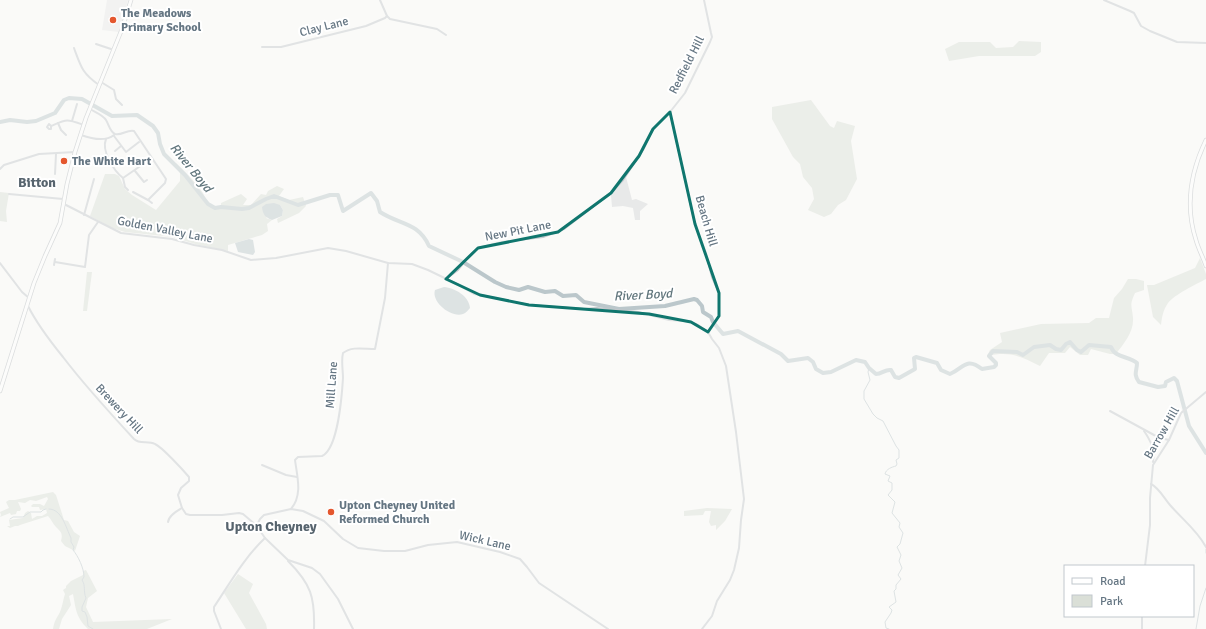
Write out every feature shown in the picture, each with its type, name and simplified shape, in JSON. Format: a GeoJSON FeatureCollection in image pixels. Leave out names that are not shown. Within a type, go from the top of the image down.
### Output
{"type":"FeatureCollection","features":[{"type":"Feature","properties":{"kind":"main road"},"geometry":{"type":"LineString","coordinates":[[0,391],[41,264],[60,223],[63,199],[75,152],[84,125],[125,21],[131,0]]}},
{"type":"Feature","properties":{"kind":"main road"},"geometry":{"type":"LineString","coordinates":[[1206,140],[1197,160],[1190,197],[1191,219],[1194,232],[1206,266]]}},
{"type":"Feature","properties":{"kind":"street"},"geometry":{"type":"LineString","coordinates":[[380,0],[387,16],[393,20],[442,31],[446,36]]}},
{"type":"Feature","properties":{"kind":"street","name":"Redfield Hill"},"geometry":{"type":"LineString","coordinates":[[670,112],[685,93],[712,37],[704,0]]}},
{"type":"Feature","properties":{"kind":"street"},"geometry":{"type":"LineString","coordinates":[[1104,0],[1130,11],[1134,14],[1141,26],[1150,31],[1178,42],[1206,43]]}},
{"type":"Feature","properties":{"kind":"street","name":"Clay Lane"},"geometry":{"type":"LineString","coordinates":[[262,47],[281,47],[366,26],[387,16]]}},
{"type":"Feature","properties":{"kind":"street"},"geometry":{"type":"LineString","coordinates":[[96,44],[114,50]]}},
{"type":"Feature","properties":{"kind":"street"},"geometry":{"type":"LineString","coordinates":[[74,48],[87,77],[114,90],[116,99],[122,105]]}},
{"type":"Feature","properties":{"kind":"street"},"geometry":{"type":"LineString","coordinates":[[72,121],[77,104]]}},
{"type":"Feature","properties":{"kind":"street"},"geometry":{"type":"LineString","coordinates":[[90,108],[104,118],[126,152],[139,142]]}},
{"type":"Feature","properties":{"kind":"street","name":"New Pit Lane"},"geometry":{"type":"LineString","coordinates":[[446,279],[463,265],[474,250],[485,245],[543,237],[564,229],[611,193],[623,180],[639,156],[653,129],[670,112]]}},
{"type":"Feature","properties":{"kind":"street","name":"Beach Hill"},"geometry":{"type":"LineString","coordinates":[[670,112],[677,147],[685,173],[695,224],[706,253],[712,277],[719,293],[719,316],[708,332]]}},
{"type":"Feature","properties":{"kind":"street"},"geometry":{"type":"LineString","coordinates":[[51,126],[63,120],[84,125]]}},
{"type":"Feature","properties":{"kind":"street"},"geometry":{"type":"LineString","coordinates":[[58,123],[61,130],[66,135]]}},
{"type":"Feature","properties":{"kind":"street"},"geometry":{"type":"LineString","coordinates":[[81,135],[106,139],[131,130],[134,131],[166,181],[148,200]]}},
{"type":"Feature","properties":{"kind":"street"},"geometry":{"type":"LineString","coordinates":[[106,139],[104,144],[105,153],[123,178],[125,187],[128,190]]}},
{"type":"Feature","properties":{"kind":"street"},"geometry":{"type":"LineString","coordinates":[[115,152],[121,146]]}},
{"type":"Feature","properties":{"kind":"street"},"geometry":{"type":"LineString","coordinates":[[0,169],[4,165],[39,154],[75,152]]}},
{"type":"Feature","properties":{"kind":"street"},"geometry":{"type":"LineString","coordinates":[[55,174],[56,154]]}},
{"type":"Feature","properties":{"kind":"street"},"geometry":{"type":"LineString","coordinates":[[123,178],[152,158]]}},
{"type":"Feature","properties":{"kind":"street"},"geometry":{"type":"LineString","coordinates":[[135,171],[144,182],[147,180]]}},
{"type":"Feature","properties":{"kind":"street"},"geometry":{"type":"LineString","coordinates":[[84,215],[94,179]]}},
{"type":"Feature","properties":{"kind":"street"},"geometry":{"type":"LineString","coordinates":[[133,192],[152,203]]}},
{"type":"Feature","properties":{"kind":"street"},"geometry":{"type":"LineString","coordinates":[[9,194],[63,199]]}},
{"type":"Feature","properties":{"kind":"street","name":"Golden Valley Lane"},"geometry":{"type":"LineString","coordinates":[[63,205],[66,205],[121,233],[172,239],[222,250],[251,260],[276,258],[328,248],[346,251],[388,263],[412,264],[480,296],[529,305],[584,310],[597,308],[638,312],[666,320],[684,320],[698,325],[708,332]]}},
{"type":"Feature","properties":{"kind":"street"},"geometry":{"type":"LineString","coordinates":[[55,259],[55,264],[85,266],[89,235],[98,222]]}},
{"type":"Feature","properties":{"kind":"street"},"geometry":{"type":"LineString","coordinates":[[0,263],[22,292],[29,298]]}},
{"type":"Feature","properties":{"kind":"street","name":"Mill Lane"},"geometry":{"type":"LineString","coordinates":[[291,509],[298,498],[295,460],[298,457],[322,456],[330,449],[337,427],[340,408],[344,353],[346,351],[358,348],[375,350],[385,298],[388,263]]}},
{"type":"Feature","properties":{"kind":"street","name":"Brewery Hill"},"geometry":{"type":"LineString","coordinates":[[27,305],[32,315],[65,360],[85,385],[136,442],[154,443],[160,447],[189,477],[189,481],[181,488],[178,495],[182,508]]}},
{"type":"Feature","properties":{"kind":"street"},"geometry":{"type":"LineString","coordinates":[[702,629],[712,616],[717,601],[730,580],[734,570],[740,548],[741,520],[744,500],[726,366],[719,348],[708,332]]}},
{"type":"Feature","properties":{"kind":"street","name":"Barrow Hill"},"geometry":{"type":"LineString","coordinates":[[1152,467],[1169,440],[1183,411],[1193,405],[1206,392]]}},
{"type":"Feature","properties":{"kind":"street"},"geometry":{"type":"LineString","coordinates":[[1110,411],[1160,438],[1169,440]]}},
{"type":"Feature","properties":{"kind":"street"},"geometry":{"type":"LineString","coordinates":[[1143,429],[1152,445],[1154,456],[1152,467],[1150,525],[1145,565]]}},
{"type":"Feature","properties":{"kind":"street"},"geometry":{"type":"LineString","coordinates":[[262,465],[297,477]]}},
{"type":"Feature","properties":{"kind":"street"},"geometry":{"type":"LineString","coordinates":[[1152,484],[1201,538],[1206,547]]}},
{"type":"Feature","properties":{"kind":"street"},"geometry":{"type":"LineString","coordinates":[[168,522],[169,518],[182,508],[186,514],[190,516],[242,513],[256,525],[265,538],[288,560],[310,588],[314,612],[314,629]]}},
{"type":"Feature","properties":{"kind":"street","name":"Wick Lane"},"geometry":{"type":"LineString","coordinates":[[256,525],[264,515],[291,509],[303,511],[324,521],[343,539],[358,548],[384,551],[405,551],[428,545],[457,542],[510,555],[520,559],[535,580],[544,588],[608,629]]}},
{"type":"Feature","properties":{"kind":"street"},"geometry":{"type":"LineString","coordinates":[[221,629],[214,611],[214,607],[244,562],[265,538]]}},
{"type":"Feature","properties":{"kind":"street"},"geometry":{"type":"LineString","coordinates":[[288,560],[307,566],[320,574],[338,599],[353,629]]}},
{"type":"Feature","properties":{"kind":"street"},"geometry":{"type":"LineString","coordinates":[[1142,617],[1142,629]]}},
{"type":"Feature","properties":{"kind":"highlighted area"},"geometry":{"type":"Polygon","coordinates":[[[670,112],[695,224],[719,293],[719,316],[708,332],[691,322],[649,314],[529,305],[480,295],[446,279],[478,248],[558,232],[611,193],[639,156],[653,129],[670,112]]]}},
{"type":"Feature","properties":{"kind":"shaded area","name":"The Meadows Primary School"},"geometry":{"type":"Polygon","coordinates":[[[107,0],[128,0],[119,32],[102,30],[107,0]]]}},
{"type":"Feature","properties":{"kind":"shaded area"},"geometry":{"type":"Polygon","coordinates":[[[626,177],[632,200],[636,199],[648,204],[640,211],[640,220],[635,220],[633,208],[623,206],[612,207],[611,195],[626,177]]]}},
{"type":"Feature","properties":{"kind":"shaded area"},"geometry":{"type":"Polygon","coordinates":[[[274,203],[280,205],[283,210],[282,216],[272,220],[265,215],[262,207],[266,204],[274,203]]]}},
{"type":"Feature","properties":{"kind":"shaded area"},"geometry":{"type":"Polygon","coordinates":[[[249,239],[253,240],[255,252],[253,255],[238,252],[235,243],[249,239]]]}},
{"type":"Feature","properties":{"kind":"shaded area"},"geometry":{"type":"Polygon","coordinates":[[[444,287],[461,293],[467,300],[470,308],[463,314],[458,315],[453,314],[443,308],[436,299],[435,290],[444,287]]]}},
{"type":"Feature","properties":{"kind":"green space"},"geometry":{"type":"Polygon","coordinates":[[[1019,41],[1041,42],[1041,52],[1035,56],[979,56],[949,61],[945,49],[959,42],[990,42],[996,48],[1013,47],[1019,41]]]}},
{"type":"Feature","properties":{"kind":"green space"},"geometry":{"type":"Polygon","coordinates":[[[811,100],[830,126],[834,128],[837,121],[855,126],[851,141],[857,179],[846,200],[838,205],[831,214],[824,217],[808,210],[814,199],[812,188],[803,177],[800,164],[793,157],[772,119],[772,107],[811,100]]]}},
{"type":"Feature","properties":{"kind":"green space"},"geometry":{"type":"Polygon","coordinates":[[[176,163],[199,187],[208,204],[215,208],[221,207],[221,203],[241,194],[247,199],[243,205],[251,205],[261,194],[266,195],[268,191],[277,186],[284,189],[279,196],[289,200],[303,197],[306,206],[299,213],[278,223],[277,219],[282,216],[283,210],[280,205],[266,218],[272,220],[267,224],[268,231],[262,235],[228,245],[228,251],[195,244],[173,237],[125,232],[112,228],[90,216],[105,174],[115,174],[119,176],[125,189],[156,210],[180,181],[180,173],[175,164],[176,163]]]}},
{"type":"Feature","properties":{"kind":"green space"},"geometry":{"type":"Polygon","coordinates":[[[0,192],[9,193],[6,211],[7,222],[0,221],[0,192]]]}},
{"type":"Feature","properties":{"kind":"green space"},"geometry":{"type":"Polygon","coordinates":[[[1200,258],[1206,274],[1206,279],[1186,290],[1168,303],[1162,316],[1161,325],[1153,317],[1147,285],[1154,285],[1195,268],[1200,258]]]}},
{"type":"Feature","properties":{"kind":"green space"},"geometry":{"type":"Polygon","coordinates":[[[87,272],[92,272],[87,311],[83,311],[87,272]]]}},
{"type":"Feature","properties":{"kind":"green space"},"geometry":{"type":"Polygon","coordinates":[[[1128,279],[1144,281],[1144,290],[1135,293],[1133,297],[1131,303],[1133,318],[1132,328],[1128,337],[1116,354],[1091,349],[1088,355],[1080,355],[1070,347],[1065,353],[1049,353],[1040,366],[1015,355],[1002,354],[987,356],[990,350],[1002,342],[1000,333],[1041,324],[1089,323],[1096,318],[1109,318],[1114,298],[1128,279]]]}},
{"type":"Feature","properties":{"kind":"green space"},"geometry":{"type":"Polygon","coordinates":[[[53,492],[56,495],[64,520],[68,521],[74,532],[80,536],[75,551],[65,546],[61,541],[61,533],[48,516],[10,528],[7,526],[10,526],[9,520],[23,518],[25,513],[28,511],[31,513],[32,519],[47,513],[46,509],[40,510],[39,507],[31,506],[33,504],[40,504],[44,506],[48,499],[47,497],[36,501],[30,500],[25,503],[18,502],[21,509],[20,511],[17,511],[16,514],[11,515],[10,513],[0,517],[0,512],[9,508],[6,502],[9,500],[53,492]]]}},
{"type":"Feature","properties":{"kind":"green space"},"geometry":{"type":"Polygon","coordinates":[[[707,508],[732,509],[725,521],[716,530],[716,525],[711,526],[709,522],[711,511],[705,511],[703,515],[684,516],[684,511],[707,508]]]}},
{"type":"Feature","properties":{"kind":"green space"},"geometry":{"type":"Polygon","coordinates":[[[86,570],[97,591],[88,598],[86,607],[93,622],[172,619],[147,629],[88,629],[79,617],[73,594],[69,596],[71,605],[62,619],[59,629],[53,629],[62,607],[65,594],[63,590],[71,581],[83,575],[83,571],[86,570]]]}},
{"type":"Feature","properties":{"kind":"green space"},"geometry":{"type":"Polygon","coordinates":[[[238,574],[253,584],[249,593],[266,624],[267,629],[246,629],[224,593],[238,574]]]}},
{"type":"Feature","properties":{"kind":"waterway","name":"River Boyd"},"geometry":{"type":"LineString","coordinates":[[0,122],[10,120],[27,122],[36,121],[55,113],[64,100],[69,98],[82,99],[112,116],[137,115],[153,126],[158,133],[164,154],[185,175],[208,204],[215,208],[249,208],[274,196],[298,205],[330,195],[338,195],[343,211],[371,193],[377,201],[380,212],[420,232],[429,246],[463,262],[495,282],[506,287],[519,290],[528,287],[545,292],[555,291],[563,296],[576,295],[584,302],[619,309],[665,306],[694,299],[697,300],[702,306],[703,312],[711,317],[713,322],[723,334],[738,331],[781,354],[788,361],[808,358],[813,362],[816,369],[823,373],[831,372],[856,360],[865,362],[876,374],[891,370],[895,377],[899,378],[915,369],[914,358],[916,357],[937,363],[941,370],[950,374],[968,364],[977,365],[982,369],[994,367],[996,363],[989,356],[993,351],[1017,352],[1023,355],[1034,347],[1050,345],[1061,350],[1070,342],[1077,350],[1081,352],[1089,345],[1111,347],[1113,351],[1119,355],[1137,363],[1136,375],[1139,382],[1158,387],[1165,386],[1166,382],[1174,378],[1177,381],[1189,426],[1206,453]]}},
{"type":"Feature","properties":{"kind":"waterway"},"geometry":{"type":"LineString","coordinates":[[869,368],[868,372],[870,380],[864,391],[864,399],[873,414],[883,421],[899,450],[899,458],[896,460],[896,466],[888,470],[885,474],[890,476],[888,481],[892,483],[892,490],[888,495],[895,502],[892,513],[900,523],[899,527],[903,533],[900,544],[897,547],[901,555],[899,561],[902,568],[898,575],[901,579],[896,585],[896,589],[894,591],[896,602],[889,607],[892,610],[885,622],[886,628],[889,629]]}},
{"type":"Feature","properties":{"kind":"waterway"},"geometry":{"type":"LineString","coordinates":[[10,519],[13,517],[23,517],[30,512],[41,512],[46,509]]}},
{"type":"Feature","properties":{"kind":"waterway"},"geometry":{"type":"LineString","coordinates":[[49,509],[57,512],[63,520],[71,538],[71,542],[74,547],[73,550],[82,566],[84,574],[82,580],[86,598],[82,611],[85,612],[88,626],[93,629]]}},
{"type":"Feature","properties":{"kind":"waterway"},"geometry":{"type":"LineString","coordinates":[[1196,629],[1200,606],[1206,588]]}},
{"type":"Feature","properties":{"kind":"place","name":"The Meadows Primary School"},"geometry":{"type":"Point","coordinates":[113,20]}},
{"type":"Feature","properties":{"kind":"place","name":"The White Hart"},"geometry":{"type":"Point","coordinates":[64,161]}},
{"type":"Feature","properties":{"kind":"place","name":"Upton Cheyney United Reformed Church"},"geometry":{"type":"Point","coordinates":[331,512]}},
{"type":"Feature","properties":{"kind":"district","name":"Bitton"},"geometry":{"type":"Point","coordinates":[37,182]}},
{"type":"Feature","properties":{"kind":"district","name":"Upton Cheyney"},"geometry":{"type":"Point","coordinates":[271,526]}}]}
